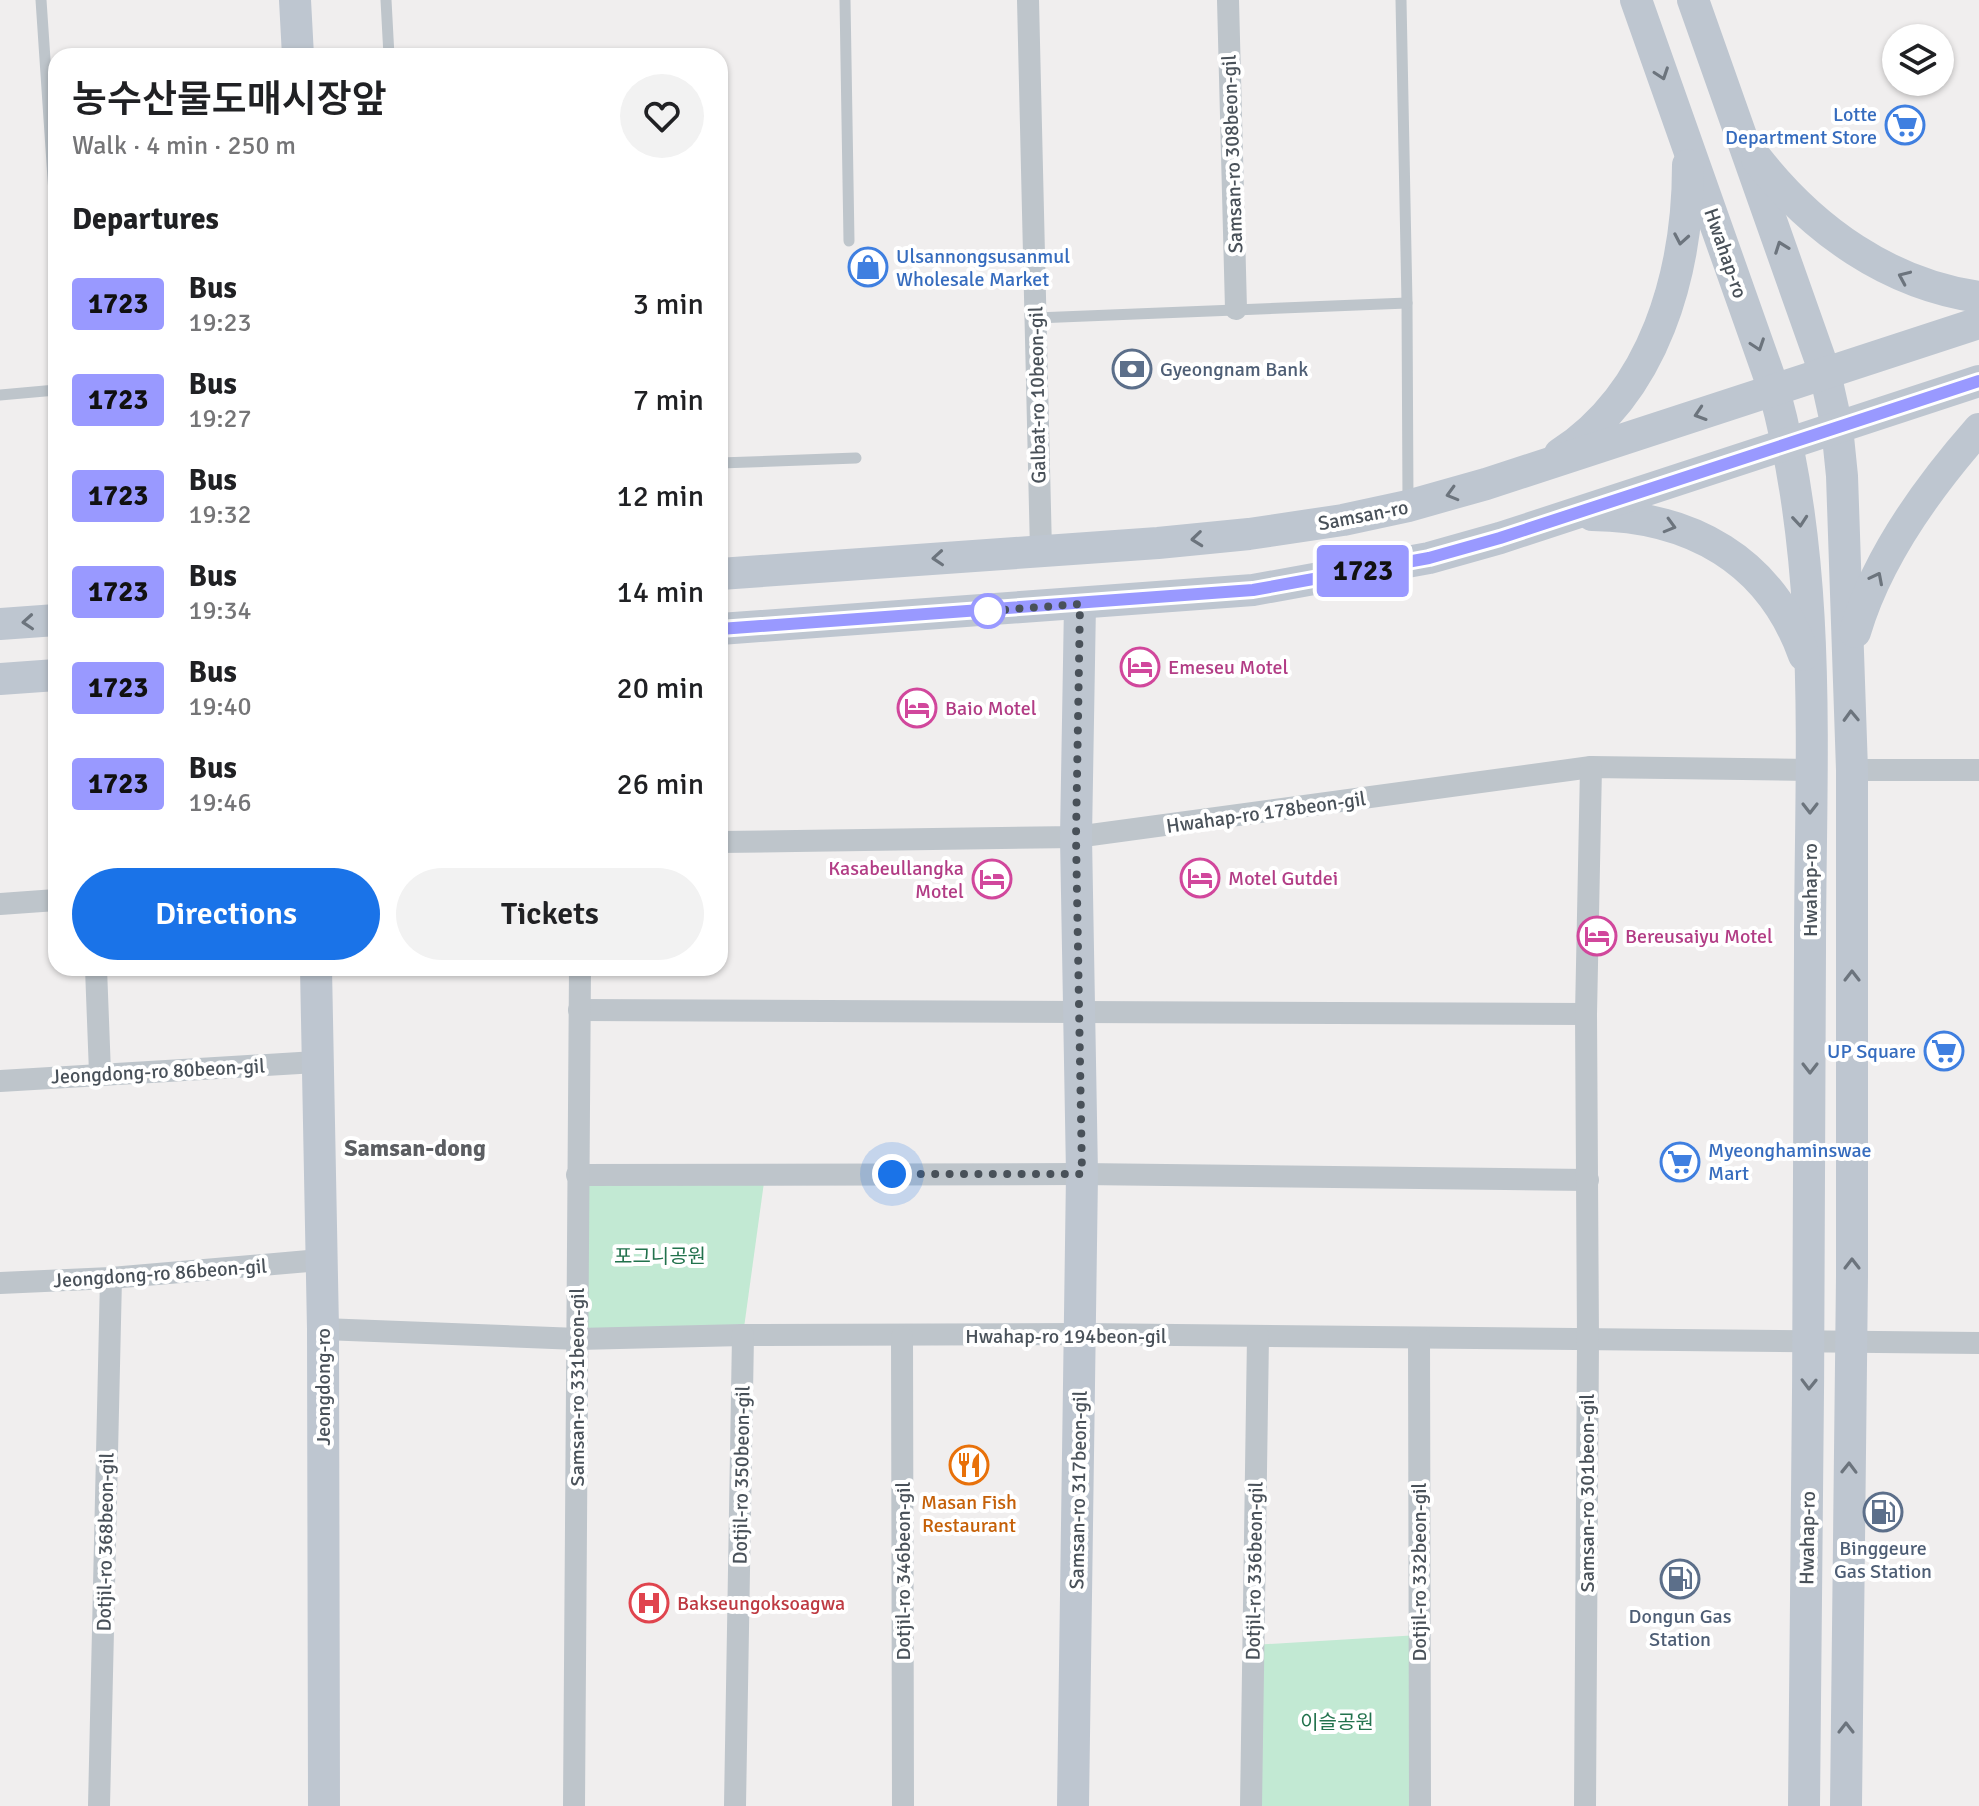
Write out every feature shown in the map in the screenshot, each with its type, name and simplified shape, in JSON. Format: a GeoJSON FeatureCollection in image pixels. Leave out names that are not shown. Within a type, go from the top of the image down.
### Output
{"type":"FeatureCollection","features":[{"type":"Feature","properties":{"kind":"main road"},"geometry":{"type":"LineString","coordinates":[[295,0],[298,48]]}},
{"type":"Feature","properties":{"kind":"main road","name":"Hwahap-ro"},"geometry":{"type":"LineString","coordinates":[[1636,0],[1774,390],[1789,444],[1797,491],[1808,606],[1809,1342],[1804,1806]]}},
{"type":"Feature","properties":{"kind":"main road","name":"Hwahap-ro"},"geometry":{"type":"LineString","coordinates":[[1693,0],[1825,373],[1837,427],[1842,476],[1852,770],[1846,1806]]}},
{"type":"Feature","properties":{"kind":"main road"},"geometry":{"type":"LineString","coordinates":[[1536,469],[1588,433],[1633,381],[1647,357],[1668,303],[1683,230],[1688,165],[1684,134]]}},
{"type":"Feature","properties":{"kind":"main road"},"geometry":{"type":"LineString","coordinates":[[1743,141],[1796,203],[1854,250],[1918,283],[1979,297]]}},
{"type":"Feature","properties":{"kind":"main road","name":"Samsan-ro"},"geometry":{"type":"LineString","coordinates":[[728,573],[1249,534],[1343,520],[1408,506],[1536,469],[1979,323]]}},
{"type":"Feature","properties":{"kind":"main road"},"geometry":{"type":"LineString","coordinates":[[728,628],[1253,590],[1349,574],[1429,558],[1565,517],[1979,381]]}},
{"type":"Feature","properties":{"kind":"main road"},"geometry":{"type":"LineString","coordinates":[[1849,651],[1859,616],[1901,534],[1932,486],[1979,429]]}},
{"type":"Feature","properties":{"kind":"main road"},"geometry":{"type":"LineString","coordinates":[[1565,517],[1616,515],[1639,518],[1689,531],[1721,548],[1749,569],[1780,604],[1799,641],[1809,679]]}},
{"type":"Feature","properties":{"kind":"main road","name":"Samsan-ro 317beon-gil"},"geometry":{"type":"LineString","coordinates":[[1073,1806],[1082,1174],[1076,837],[1080,604]]}},
{"type":"Feature","properties":{"kind":"main road"},"geometry":{"type":"LineString","coordinates":[[0,624],[48,621]]}},
{"type":"Feature","properties":{"kind":"main road"},"geometry":{"type":"LineString","coordinates":[[0,679],[48,676]]}},
{"type":"Feature","properties":{"kind":"main road","name":"Jeongdong-ro"},"geometry":{"type":"LineString","coordinates":[[316,976],[323,1329],[324,1806]]}},
{"type":"Feature","properties":{"kind":"street","name":"Galbat-ro 10beon-gil"},"geometry":{"type":"LineString","coordinates":[[1028,0],[1041,551]]}},
{"type":"Feature","properties":{"kind":"street","name":"Samsan-ro 308beon-gil"},"geometry":{"type":"LineString","coordinates":[[1228,0],[1236,309]]}},
{"type":"Feature","properties":{"kind":"street","name":"Hwahap-ro 178beon-gil"},"geometry":{"type":"LineString","coordinates":[[728,842],[1076,837],[1591,767],[1810,770]]}},
{"type":"Feature","properties":{"kind":"street","name":"Samsan-ro 301beon-gil"},"geometry":{"type":"LineString","coordinates":[[1585,1806],[1588,1340],[1586,1014],[1591,767]]}},
{"type":"Feature","properties":{"kind":"street"},"geometry":{"type":"LineString","coordinates":[[1852,770],[1979,770]]}},
{"type":"Feature","properties":{"kind":"street"},"geometry":{"type":"LineString","coordinates":[[0,904],[48,901]]}},
{"type":"Feature","properties":{"kind":"street"},"geometry":{"type":"LineString","coordinates":[[96,976],[100,1073]]}},
{"type":"Feature","properties":{"kind":"street","name":"Samsan-ro 331beon-gil"},"geometry":{"type":"LineString","coordinates":[[574,1806],[580,976]]}},
{"type":"Feature","properties":{"kind":"street"},"geometry":{"type":"LineString","coordinates":[[579,1010],[1586,1014]]}},
{"type":"Feature","properties":{"kind":"street","name":"Jeongdong-ro 80beon-gil"},"geometry":{"type":"LineString","coordinates":[[0,1081],[316,1062]]}},
{"type":"Feature","properties":{"kind":"street"},"geometry":{"type":"LineString","coordinates":[[577,1175],[1082,1174],[1588,1180]]}},
{"type":"Feature","properties":{"kind":"street","name":"Jeongdong-ro 86beon-gil"},"geometry":{"type":"LineString","coordinates":[[0,1283],[111,1278],[320,1260]]}},
{"type":"Feature","properties":{"kind":"street","name":"Dotjil-ro 368beon-gil"},"geometry":{"type":"LineString","coordinates":[[99,1806],[111,1278]]}},
{"type":"Feature","properties":{"kind":"street","name":"Hwahap-ro 194beon-gil"},"geometry":{"type":"LineString","coordinates":[[323,1329],[578,1339],[1081,1334],[1979,1343]]}},
{"type":"Feature","properties":{"kind":"street","name":"Dotjil-ro 350beon-gil"},"geometry":{"type":"LineString","coordinates":[[735,1806],[743,1335]]}},
{"type":"Feature","properties":{"kind":"street","name":"Dotjil-ro 336beon-gil"},"geometry":{"type":"LineString","coordinates":[[1251,1806],[1258,1336]]}},
{"type":"Feature","properties":{"kind":"street","name":"Dotjil-ro 346beon-gil"},"geometry":{"type":"LineString","coordinates":[[902,1337],[903,1806]]}},
{"type":"Feature","properties":{"kind":"street","name":"Dotjil-ro 332beon-gil"},"geometry":{"type":"LineString","coordinates":[[1419,1338],[1420,1806]]}},
{"type":"Feature","properties":{"kind":"lane"},"geometry":{"type":"LineString","coordinates":[[41,0],[48,104]]}},
{"type":"Feature","properties":{"kind":"lane"},"geometry":{"type":"LineString","coordinates":[[386,0],[389,48]]}},
{"type":"Feature","properties":{"kind":"lane"},"geometry":{"type":"LineString","coordinates":[[845,0],[849,241]]}},
{"type":"Feature","properties":{"kind":"lane"},"geometry":{"type":"LineString","coordinates":[[1401,0],[1408,506]]}},
{"type":"Feature","properties":{"kind":"lane"},"geometry":{"type":"LineString","coordinates":[[1036,318],[1407,303]]}},
{"type":"Feature","properties":{"kind":"lane"},"geometry":{"type":"LineString","coordinates":[[0,395],[48,391]]}},
{"type":"Feature","properties":{"kind":"lane"},"geometry":{"type":"LineString","coordinates":[[728,463],[856,458]]}},
{"type":"Feature","properties":{"kind":"green space","name":"포그니공원"},"geometry":{"type":"Polygon","coordinates":[[[577,1175],[765,1175],[743,1335],[578,1339],[577,1175]]]}},
{"type":"Feature","properties":{"kind":"green space","name":"이슬공원"},"geometry":{"type":"Polygon","coordinates":[[[1419,1635],[1420,1806],[1251,1806],[1253,1645],[1419,1635]]]}},
{"type":"Feature","properties":{"kind":"bus line","name":"1723"},"geometry":{"type":"LineString","coordinates":[[728,628],[1163,598],[1253,590],[1349,574],[1429,558],[1500,538],[1979,381]]}},
{"type":"Feature","properties":{"kind":"place","name":"Lotte Department Store"},"geometry":{"type":"Point","coordinates":[1905,125]}},
{"type":"Feature","properties":{"kind":"place","name":"Ulsannongsusanmul Wholesale Market"},"geometry":{"type":"Point","coordinates":[868,267]}},
{"type":"Feature","properties":{"kind":"place","name":"Gyeongnam Bank"},"geometry":{"type":"Point","coordinates":[1132,369]}},
{"type":"Feature","properties":{"kind":"place","name":"Emeseu Motel"},"geometry":{"type":"Point","coordinates":[1140,667]}},
{"type":"Feature","properties":{"kind":"place","name":"Baio Motel"},"geometry":{"type":"Point","coordinates":[917,708]}},
{"type":"Feature","properties":{"kind":"place","name":"Motel Gutdei"},"geometry":{"type":"Point","coordinates":[1200,878]}},
{"type":"Feature","properties":{"kind":"place","name":"Kasabeullangka Motel"},"geometry":{"type":"Point","coordinates":[992,879]}},
{"type":"Feature","properties":{"kind":"place","name":"Bereusaiyu Motel"},"geometry":{"type":"Point","coordinates":[1597,936]}},
{"type":"Feature","properties":{"kind":"place","name":"UP Square"},"geometry":{"type":"Point","coordinates":[1944,1051]}},
{"type":"Feature","properties":{"kind":"place","name":"Myeonghaminswae Mart"},"geometry":{"type":"Point","coordinates":[1680,1162]}},
{"type":"Feature","properties":{"kind":"place","name":"Masan Fish Restaurant"},"geometry":{"type":"Point","coordinates":[969,1465]}},
{"type":"Feature","properties":{"kind":"place","name":"Binggeure Gas Station"},"geometry":{"type":"Point","coordinates":[1883,1512]}},
{"type":"Feature","properties":{"kind":"place","name":"Dongun Gas Station"},"geometry":{"type":"Point","coordinates":[1680,1579]}},
{"type":"Feature","properties":{"kind":"place","name":"Bakseungoksoagwa"},"geometry":{"type":"Point","coordinates":[649,1603]}},
{"type":"Feature","properties":{"kind":"district","name":"Samsan-dong"},"geometry":{"type":"Point","coordinates":[415,1148]}},
{"type":"Feature","properties":{"kind":"route"},"geometry":{"type":"LineString","coordinates":[[892,1174],[1082,1174],[1076,837],[1080,604],[988,611]]}}]}
